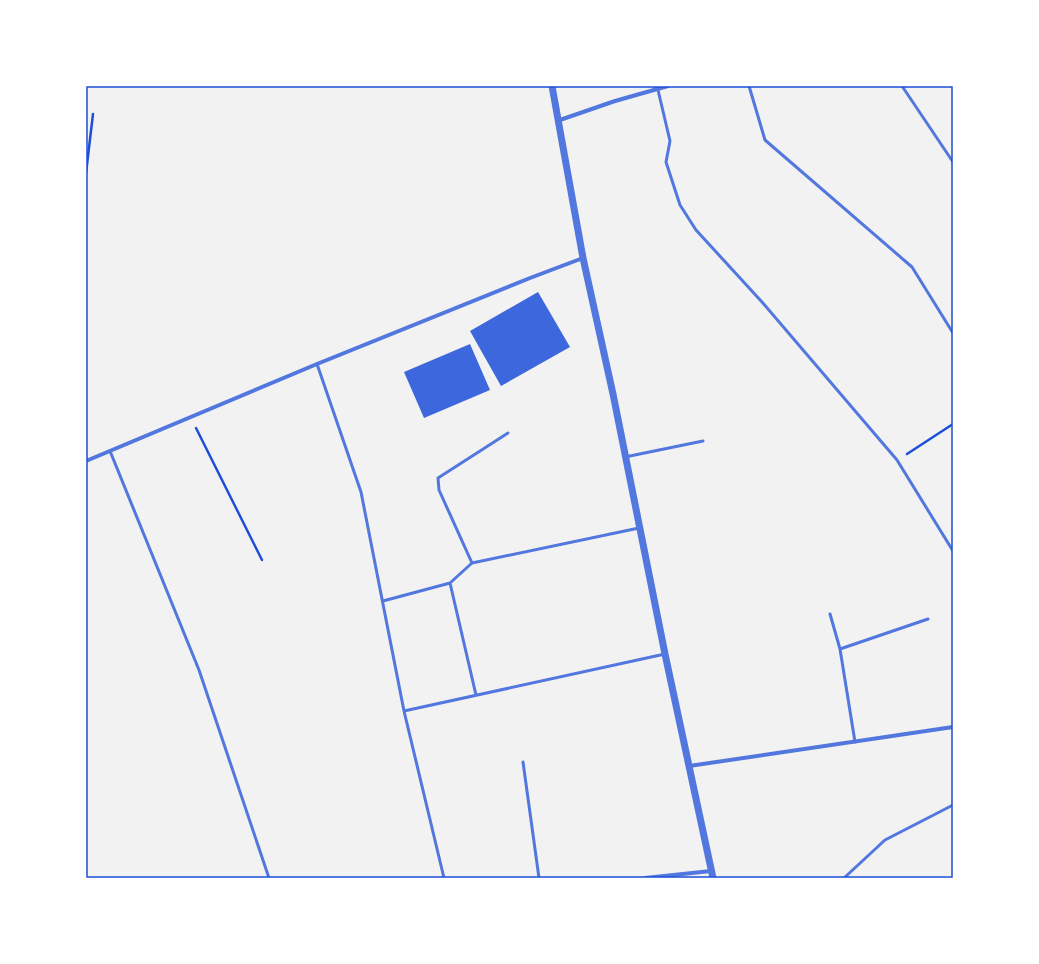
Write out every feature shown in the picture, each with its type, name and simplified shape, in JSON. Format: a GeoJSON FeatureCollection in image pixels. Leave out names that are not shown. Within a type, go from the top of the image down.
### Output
{"type":"FeatureCollection","features":[{"type":"Feature","properties":{"kind":"street"},"geometry":{"type":"LineString","coordinates":[[552,86],[557,121],[583,258],[614,394],[625,457],[712,875],[645,878]]}},
{"type":"Feature","properties":{"kind":"street"},"geometry":{"type":"LineString","coordinates":[[557,121],[656,88],[668,86]]}},
{"type":"Feature","properties":{"kind":"street"},"geometry":{"type":"LineString","coordinates":[[86,461],[190,416],[317,364],[583,258]]}},
{"type":"Feature","properties":{"kind":"street"},"geometry":{"type":"LineString","coordinates":[[689,766],[953,728]]}},
{"type":"Feature","properties":{"kind":"lane"},"geometry":{"type":"LineString","coordinates":[[749,86],[765,140],[912,267],[953,333]]}},
{"type":"Feature","properties":{"kind":"lane"},"geometry":{"type":"LineString","coordinates":[[902,86],[953,162]]}},
{"type":"Feature","properties":{"kind":"lane"},"geometry":{"type":"LineString","coordinates":[[656,88],[670,141],[666,162],[680,205],[696,230],[762,302],[897,460],[953,551]]}},
{"type":"Feature","properties":{"kind":"lane"},"geometry":{"type":"LineString","coordinates":[[317,364],[361,492],[404,711],[444,878]]}},
{"type":"Feature","properties":{"kind":"lane"},"geometry":{"type":"LineString","coordinates":[[472,562],[439,490],[438,478],[508,433]]}},
{"type":"Feature","properties":{"kind":"lane"},"geometry":{"type":"LineString","coordinates":[[625,457],[703,441]]}},
{"type":"Feature","properties":{"kind":"lane"},"geometry":{"type":"LineString","coordinates":[[110,451],[199,670],[269,878]]}},
{"type":"Feature","properties":{"kind":"lane"},"geometry":{"type":"LineString","coordinates":[[382,602],[450,583],[472,562],[640,528]]}},
{"type":"Feature","properties":{"kind":"lane"},"geometry":{"type":"LineString","coordinates":[[450,583],[476,695]]}},
{"type":"Feature","properties":{"kind":"lane"},"geometry":{"type":"LineString","coordinates":[[830,614],[840,649],[855,742]]}},
{"type":"Feature","properties":{"kind":"lane"},"geometry":{"type":"LineString","coordinates":[[840,649],[928,619]]}},
{"type":"Feature","properties":{"kind":"lane"},"geometry":{"type":"LineString","coordinates":[[404,711],[666,654]]}},
{"type":"Feature","properties":{"kind":"lane"},"geometry":{"type":"LineString","coordinates":[[523,762],[539,878]]}},
{"type":"Feature","properties":{"kind":"lane"},"geometry":{"type":"LineString","coordinates":[[844,878],[885,840],[953,805]]}},
{"type":"Feature","properties":{"kind":"path"},"geometry":{"type":"LineString","coordinates":[[86,172],[93,114]]}},
{"type":"Feature","properties":{"kind":"path"},"geometry":{"type":"LineString","coordinates":[[190,416],[262,560]]}},
{"type":"Feature","properties":{"kind":"path"},"geometry":{"type":"LineString","coordinates":[[897,460],[953,424]]}},
{"type":"Feature","properties":{"kind":"building"},"geometry":{"type":"Polygon","coordinates":[[[538,292],[570,347],[501,386],[470,331],[538,292]]]}},
{"type":"Feature","properties":{"kind":"building"},"geometry":{"type":"Polygon","coordinates":[[[470,344],[490,390],[424,418],[404,372],[470,344]]]}}]}
